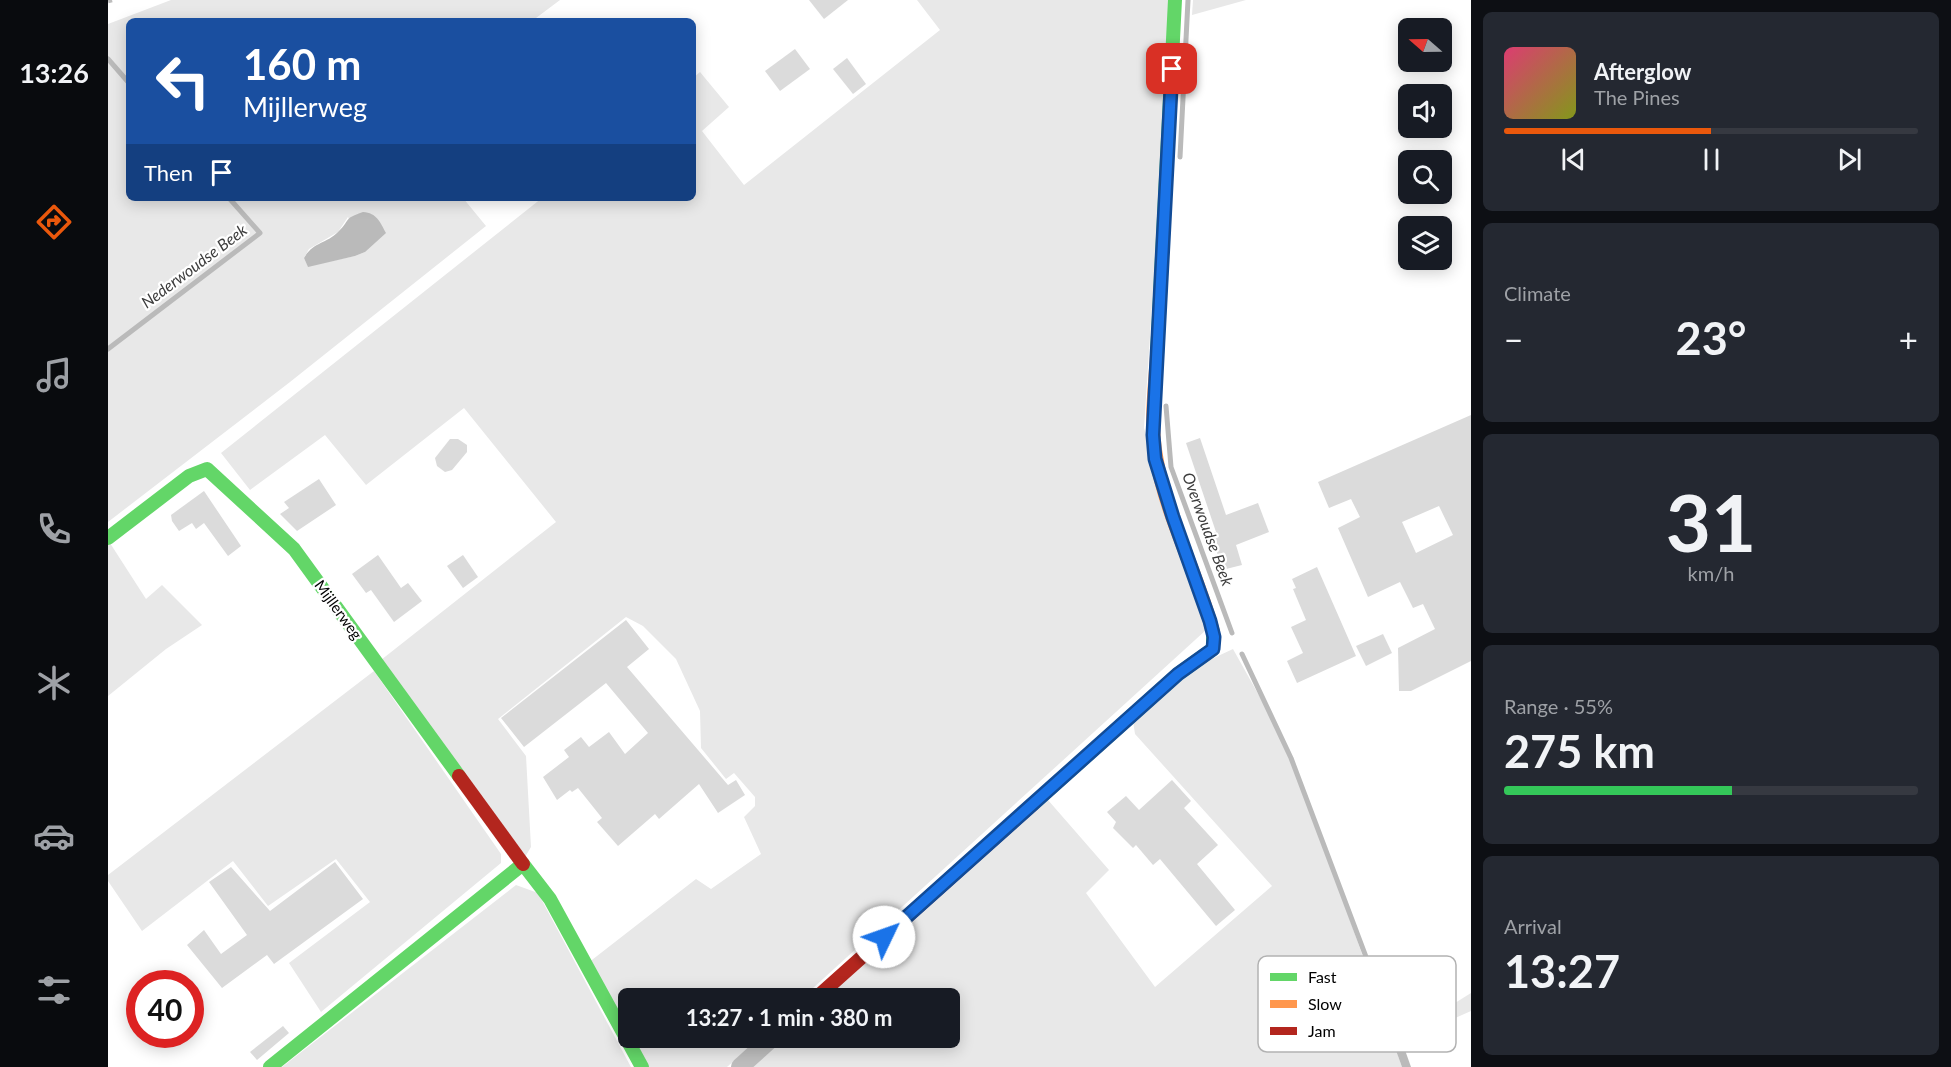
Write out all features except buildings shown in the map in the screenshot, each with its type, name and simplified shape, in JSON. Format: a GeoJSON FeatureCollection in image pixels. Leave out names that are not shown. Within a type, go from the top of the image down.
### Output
{"type":"FeatureCollection","features":[{"type":"Feature","properties":{"kind":"street"},"geometry":{"type":"LineString","coordinates":[[827,988],[1178,674],[1213,649],[1214,637],[1210,621],[1155,459],[1153,435],[1175,0]]}},
{"type":"Feature","properties":{"kind":"street","name":"Mijllerweg"},"geometry":{"type":"LineString","coordinates":[[108,538],[189,476],[207,469],[294,549],[550,899],[642,1067]]}},
{"type":"Feature","properties":{"kind":"street"},"geometry":{"type":"LineString","coordinates":[[270,1067],[523,864]]}},
{"type":"Feature","properties":{"kind":"street"},"geometry":{"type":"LineString","coordinates":[[740,1067],[761,1048]]}},
{"type":"Feature","properties":{"kind":"shaded area"},"geometry":{"type":"Polygon","coordinates":[[[171,0],[560,0],[536,18],[126,18],[126,201],[465,201],[486,226],[290,382],[108,522],[108,24],[171,0]],[[348,217],[338,232],[309,249],[304,258],[308,266],[365,252],[348,217]]]}},
{"type":"Feature","properties":{"kind":"shaded area"},"geometry":{"type":"Polygon","coordinates":[[[917,0],[1172,0],[1144,428],[1206,630],[813,988],[618,988],[618,1016],[588,963],[696,879],[711,889],[761,854],[744,817],[755,806],[755,797],[734,773],[726,779],[701,748],[700,711],[676,659],[643,626],[626,617],[498,719],[526,756],[531,847],[525,857],[381,660],[556,522],[464,408],[366,485],[325,435],[250,490],[221,453],[538,201],[696,201],[696,75],[700,72],[729,107],[702,131],[744,185],[940,30],[917,0]]]}},
{"type":"Feature","properties":{"kind":"shaded area"},"geometry":{"type":"Polygon","coordinates":[[[1193,0],[1246,0],[1192,15],[1193,0]]]}},
{"type":"Feature","properties":{"kind":"shaded area"},"geometry":{"type":"Polygon","coordinates":[[[363,212],[375,216],[386,233],[365,252],[308,267],[304,258],[311,249],[333,236],[349,218],[363,212]]]}},
{"type":"Feature","properties":{"kind":"shaded area"},"geometry":{"type":"Polygon","coordinates":[[[108,540],[146,599],[162,585],[202,625],[166,649],[108,696],[108,540]]]}},
{"type":"Feature","properties":{"kind":"shaded area"},"geometry":{"type":"Polygon","coordinates":[[[1233,649],[1290,751],[1363,956],[1258,956],[1258,1052],[1397,1052],[1402,1067],[746,1067],[768,1048],[960,1048],[960,988],[835,988],[1048,800],[1109,870],[1086,893],[1155,987],[1272,886],[1135,734],[1133,721],[1203,663],[1233,649]]]}},
{"type":"Feature","properties":{"kind":"shaded area"},"geometry":{"type":"Polygon","coordinates":[[[374,671],[501,854],[501,863],[321,1012],[289,963],[370,902],[336,859],[268,906],[233,861],[142,931],[108,881],[108,875],[374,671]]]}},
{"type":"Feature","properties":{"kind":"shaded area"},"geometry":{"type":"Polygon","coordinates":[[[516,885],[538,893],[618,1043],[618,1048],[621,1048],[631,1067],[282,1067],[516,885]]]}},
{"type":"Feature","properties":{"kind":"shaded area"},"geometry":{"type":"Polygon","coordinates":[[[1471,993],[1471,1011],[1456,1018],[1456,1002],[1471,993]]]}},
{"type":"Feature","properties":{"kind":"shaded area"},"geometry":{"type":"Polygon","coordinates":[[[637,1048],[748,1048],[727,1067],[648,1067],[637,1048]]]}},
{"type":"Feature","properties":{"kind":"shaded area"},"geometry":{"type":"Polygon","coordinates":[[[1397,1052],[1406,1052],[1411,1067],[1402,1067],[1397,1052]]]}},
{"type":"Feature","properties":{"kind":"waterway","name":"Overwoudse Beek"},"geometry":{"type":"LineString","coordinates":[[1180,157],[1188,0]]}},
{"type":"Feature","properties":{"kind":"waterway","name":"Nederwoudse Beek"},"geometry":{"type":"LineString","coordinates":[[108,59],[126,80]]}},
{"type":"Feature","properties":{"kind":"waterway","name":"Nederwoudse Beek"},"geometry":{"type":"LineString","coordinates":[[108,349],[260,233],[232,201]]}},
{"type":"Feature","properties":{"kind":"waterway","name":"Overwoudse Beek"},"geometry":{"type":"LineString","coordinates":[[1166,406],[1171,467],[1232,633]]}},
{"type":"Feature","properties":{"kind":"waterway","name":"Overwoudse Beek"},"geometry":{"type":"LineString","coordinates":[[1242,654],[1291,758],[1366,956]]}},
{"type":"Feature","properties":{"kind":"railway"},"geometry":{"type":"LineString","coordinates":[[108,1],[112,0]]}},
{"type":"Feature","properties":{"kind":"traffic: fast"},"geometry":{"type":"LineString","coordinates":[[1157,355],[1175,0]]}},
{"type":"Feature","properties":{"kind":"traffic: fast"},"geometry":{"type":"LineString","coordinates":[[108,538],[189,476],[207,469],[294,549],[459,776]]}},
{"type":"Feature","properties":{"kind":"traffic: fast"},"geometry":{"type":"LineString","coordinates":[[1033,804],[1178,674],[1213,649],[1213,632]]}},
{"type":"Feature","properties":{"kind":"traffic: fast"},"geometry":{"type":"LineString","coordinates":[[270,1067],[523,864],[550,899],[642,1067]]}},
{"type":"Feature","properties":{"kind":"traffic: slow"},"geometry":{"type":"LineString","coordinates":[[1157,355],[1153,418],[1156,456],[1174,523],[1213,632]]}},
{"type":"Feature","properties":{"kind":"traffic: jam"},"geometry":{"type":"LineString","coordinates":[[459,776],[523,864]]}},
{"type":"Feature","properties":{"kind":"traffic: jam"},"geometry":{"type":"LineString","coordinates":[[827,988],[1033,804]]}},
{"type":"Feature","properties":{"kind":"route"},"geometry":{"type":"LineString","coordinates":[[884,937],[1178,674],[1213,649],[1214,637],[1210,621],[1155,459],[1153,435],[1172,69]]}}]}
